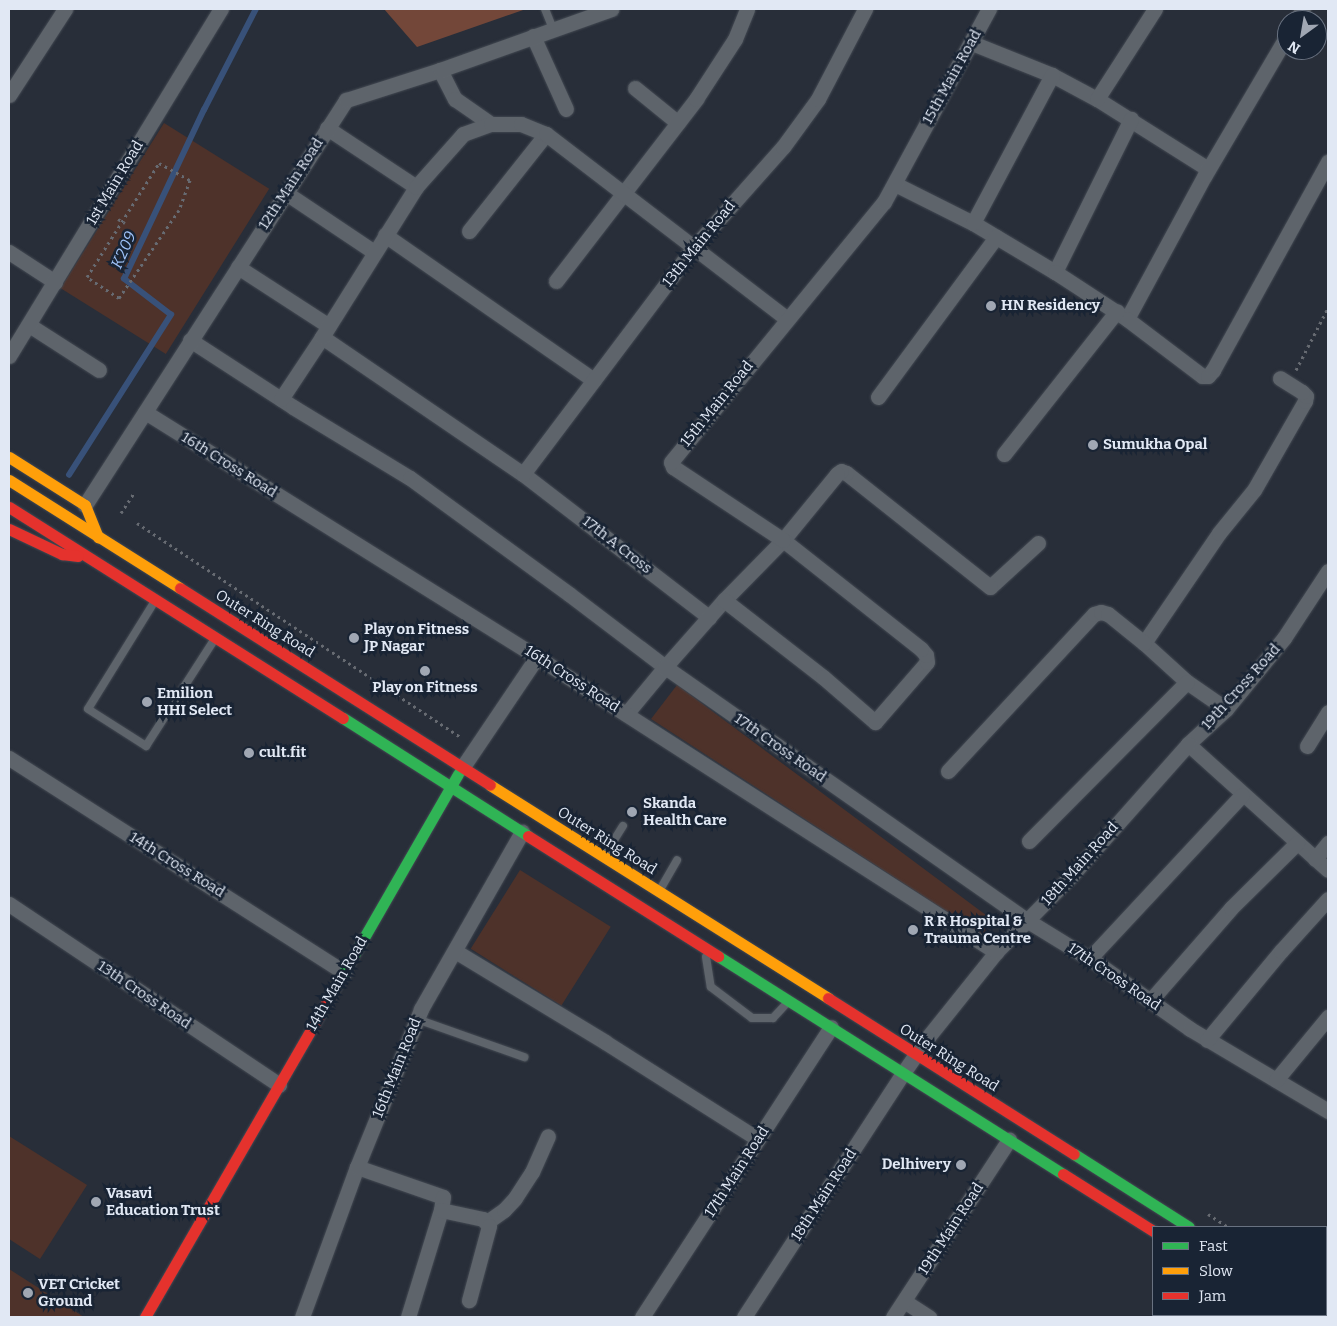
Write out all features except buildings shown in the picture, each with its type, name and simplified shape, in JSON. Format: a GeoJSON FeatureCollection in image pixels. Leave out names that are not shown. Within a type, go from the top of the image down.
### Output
{"type":"FeatureCollection","features":[{"type":"Feature","properties":{"kind":"main road"},"geometry":{"type":"LineString","coordinates":[[9,457],[85,505],[98,537]]}},
{"type":"Feature","properties":{"kind":"main road","name":"Outer Ring Road"},"geometry":{"type":"LineString","coordinates":[[9,480],[1187,1226]]}},
{"type":"Feature","properties":{"kind":"main road"},"geometry":{"type":"LineString","coordinates":[[9,507],[1152,1230]]}},
{"type":"Feature","properties":{"kind":"main road"},"geometry":{"type":"LineString","coordinates":[[9,529],[62,554],[86,556]]}},
{"type":"Feature","properties":{"kind":"main road","name":"14th Main Road"},"geometry":{"type":"LineString","coordinates":[[147,1317],[462,768]]}},
{"type":"Feature","properties":{"kind":"street"},"geometry":{"type":"LineString","coordinates":[[9,95],[65,9]]}},
{"type":"Feature","properties":{"kind":"street","name":"1st Main Road"},"geometry":{"type":"LineString","coordinates":[[9,356],[221,9]]}},
{"type":"Feature","properties":{"kind":"street","name":"12th Main Road"},"geometry":{"type":"LineString","coordinates":[[85,505],[348,98],[440,70],[611,9]]}},
{"type":"Feature","properties":{"kind":"street"},"geometry":{"type":"LineString","coordinates":[[556,281],[678,123],[735,39],[747,9]]}},
{"type":"Feature","properties":{"kind":"street","name":"13th Main Road"},"geometry":{"type":"LineString","coordinates":[[523,474],[695,246],[783,147],[818,99],[865,9]]}},
{"type":"Feature","properties":{"kind":"street","name":"15th Main Road"},"geometry":{"type":"LineString","coordinates":[[724,600],[823,676],[875,722],[927,662],[926,655],[783,540],[673,467],[671,462],[884,202],[989,9]]}},
{"type":"Feature","properties":{"kind":"street"},"geometry":{"type":"LineString","coordinates":[[1097,99],[1155,9]]}},
{"type":"Feature","properties":{"kind":"street"},"geometry":{"type":"LineString","coordinates":[[533,36],[566,109]]}},
{"type":"Feature","properties":{"kind":"street"},"geometry":{"type":"LineString","coordinates":[[972,43],[1052,75],[1097,99],[1208,169]]}},
{"type":"Feature","properties":{"kind":"street"},"geometry":{"type":"LineString","coordinates":[[1004,454],[1122,315],[1277,53]]}},
{"type":"Feature","properties":{"kind":"street"},"geometry":{"type":"LineString","coordinates":[[440,70],[456,99],[491,124]]}},
{"type":"Feature","properties":{"kind":"street"},"geometry":{"type":"LineString","coordinates":[[973,223],[1052,75]]}},
{"type":"Feature","properties":{"kind":"street"},"geometry":{"type":"LineString","coordinates":[[635,88],[678,123]]}},
{"type":"Feature","properties":{"kind":"street"},"geometry":{"type":"LineString","coordinates":[[1054,272],[1131,119]]}},
{"type":"Feature","properties":{"kind":"street"},"geometry":{"type":"LineString","coordinates":[[281,399],[326,332],[385,234],[416,187],[463,134],[491,124],[521,124],[546,134],[622,194],[695,246],[787,319]]}},
{"type":"Feature","properties":{"kind":"street"},"geometry":{"type":"LineString","coordinates":[[327,128],[416,187]]}},
{"type":"Feature","properties":{"kind":"street"},"geometry":{"type":"LineString","coordinates":[[469,231],[546,134]]}},
{"type":"Feature","properties":{"kind":"street"},"geometry":{"type":"LineString","coordinates":[[895,184],[973,223],[1054,272],[1122,315],[1202,376],[1208,376],[1328,162]]}},
{"type":"Feature","properties":{"kind":"street"},"geometry":{"type":"LineString","coordinates":[[286,193],[374,252]]}},
{"type":"Feature","properties":{"kind":"street"},"geometry":{"type":"LineString","coordinates":[[385,234],[594,380]]}},
{"type":"Feature","properties":{"kind":"street"},"geometry":{"type":"LineString","coordinates":[[878,396],[996,237]]}},
{"type":"Feature","properties":{"kind":"street"},"geometry":{"type":"LineString","coordinates":[[9,252],[55,282]]}},
{"type":"Feature","properties":{"kind":"street","name":"17th A Cross"},"geometry":{"type":"LineString","coordinates":[[238,267],[523,474],[709,617]]}},
{"type":"Feature","properties":{"kind":"street"},"geometry":{"type":"LineString","coordinates":[[28,325],[99,370]]}},
{"type":"Feature","properties":{"kind":"street","name":"17th Cross Road"},"geometry":{"type":"LineString","coordinates":[[190,340],[281,399],[410,478],[665,667],[1028,921],[1089,959],[1208,1040],[1328,1111]]}},
{"type":"Feature","properties":{"kind":"street"},"geometry":{"type":"LineString","coordinates":[[1144,643],[1220,534],[1254,490],[1305,401],[1306,396],[1284,381]]}},
{"type":"Feature","properties":{"kind":"street","name":"16th Cross Road"},"geometry":{"type":"LineString","coordinates":[[145,412],[537,657],[996,952]]}},
{"type":"Feature","properties":{"kind":"street"},"geometry":{"type":"LineString","coordinates":[[626,714],[724,600],[783,540],[841,471],[990,587],[1038,543]]}},
{"type":"Feature","properties":{"kind":"street","name":"19th Cross Road"},"geometry":{"type":"LineString","coordinates":[[1188,744],[1226,708],[1284,638],[1322,597],[1328,570]]}},
{"type":"Feature","properties":{"kind":"street"},"geometry":{"type":"LineString","coordinates":[[948,771],[1094,614],[1101,612],[1108,614],[1144,643],[1187,682],[1226,708]]}},
{"type":"Feature","properties":{"kind":"street","name":"14th Main Road"},"geometry":{"type":"LineString","coordinates":[[462,768],[537,657]]}},
{"type":"Feature","properties":{"kind":"street"},"geometry":{"type":"LineString","coordinates":[[1029,841],[1187,682]]}},
{"type":"Feature","properties":{"kind":"street"},"geometry":{"type":"LineString","coordinates":[[1307,746],[1328,712]]}},
{"type":"Feature","properties":{"kind":"street"},"geometry":{"type":"LineString","coordinates":[[1188,744],[1242,795],[1328,870]]}},
{"type":"Feature","properties":{"kind":"street","name":"18th Main Road"},"geometry":{"type":"LineString","coordinates":[[744,1317],[916,1054],[996,952],[1028,921],[1188,744]]}},
{"type":"Feature","properties":{"kind":"street","name":"14th Cross Road"},"geometry":{"type":"LineString","coordinates":[[9,758],[344,972]]}},
{"type":"Feature","properties":{"kind":"street"},"geometry":{"type":"LineString","coordinates":[[1089,959],[1242,795]]}},
{"type":"Feature","properties":{"kind":"street","name":"16th Main Road"},"geometry":{"type":"LineString","coordinates":[[302,1317],[357,1168],[417,1019],[522,832]]}},
{"type":"Feature","properties":{"kind":"street"},"geometry":{"type":"LineString","coordinates":[[1150,1001],[1231,908],[1297,843]]}},
{"type":"Feature","properties":{"kind":"street"},"geometry":{"type":"LineString","coordinates":[[1315,859],[1328,843]]}},
{"type":"Feature","properties":{"kind":"street"},"geometry":{"type":"LineString","coordinates":[[1208,1040],[1328,899]]}},
{"type":"Feature","properties":{"kind":"street","name":"13th Cross Road"},"geometry":{"type":"LineString","coordinates":[[9,904],[279,1085]]}},
{"type":"Feature","properties":{"kind":"street"},"geometry":{"type":"LineString","coordinates":[[455,951],[596,1036],[758,1139]]}},
{"type":"Feature","properties":{"kind":"street"},"geometry":{"type":"LineString","coordinates":[[1276,1080],[1328,1017]]}},
{"type":"Feature","properties":{"kind":"street","name":"17th Main Road"},"geometry":{"type":"LineString","coordinates":[[642,1317],[831,1027]]}},
{"type":"Feature","properties":{"kind":"street"},"geometry":{"type":"LineString","coordinates":[[487,1222],[504,1210],[515,1198],[532,1172],[548,1136]]}},
{"type":"Feature","properties":{"kind":"street","name":"19th Main Road"},"geometry":{"type":"LineString","coordinates":[[893,1317],[1009,1140]]}},
{"type":"Feature","properties":{"kind":"street"},"geometry":{"type":"LineString","coordinates":[[357,1168],[443,1197],[441,1210],[408,1317]]}},
{"type":"Feature","properties":{"kind":"street"},"geometry":{"type":"LineString","coordinates":[[441,1210],[483,1219],[487,1222],[489,1230],[469,1300]]}},
{"type":"Feature","properties":{"kind":"street"},"geometry":{"type":"LineString","coordinates":[[904,1301],[929,1317]]}},
{"type":"Feature","properties":{"kind":"lane"},"geometry":{"type":"LineString","coordinates":[[545,9],[554,29]]}},
{"type":"Feature","properties":{"kind":"lane"},"geometry":{"type":"LineString","coordinates":[[155,600],[88,709],[96,715],[146,746],[215,638]]}},
{"type":"Feature","properties":{"kind":"lane"},"geometry":{"type":"LineString","coordinates":[[604,857],[623,826]]}},
{"type":"Feature","properties":{"kind":"lane"},"geometry":{"type":"LineString","coordinates":[[659,892],[678,860]]}},
{"type":"Feature","properties":{"kind":"lane"},"geometry":{"type":"LineString","coordinates":[[704,947],[711,987],[752,1018],[773,1018],[789,1000]]}},
{"type":"Feature","properties":{"kind":"lane"},"geometry":{"type":"LineString","coordinates":[[417,1019],[524,1057]]}},
{"type":"Feature","properties":{"kind":"path"},"geometry":{"type":"LineString","coordinates":[[159,163],[190,180],[179,210],[119,298],[87,277],[122,221],[159,163]]}},
{"type":"Feature","properties":{"kind":"path"},"geometry":{"type":"LineString","coordinates":[[1284,381],[1328,308]]}},
{"type":"Feature","properties":{"kind":"path"},"geometry":{"type":"LineString","coordinates":[[121,513],[134,493]]}},
{"type":"Feature","properties":{"kind":"path"},"geometry":{"type":"LineString","coordinates":[[137,523],[465,740]]}},
{"type":"Feature","properties":{"kind":"shaded area"},"geometry":{"type":"Polygon","coordinates":[[[384,9],[526,9],[417,47],[384,9]]]}},
{"type":"Feature","properties":{"kind":"shaded area"},"geometry":{"type":"Polygon","coordinates":[[[164,123],[269,189],[166,354],[61,288],[164,123]]]}},
{"type":"Feature","properties":{"kind":"shaded area"},"geometry":{"type":"Polygon","coordinates":[[[677,685],[994,921],[983,935],[651,719],[677,685]]]}},
{"type":"Feature","properties":{"kind":"shaded area"},"geometry":{"type":"Polygon","coordinates":[[[520,870],[611,927],[561,1006],[471,949],[520,870]]]}},
{"type":"Feature","properties":{"kind":"shaded area"},"geometry":{"type":"Polygon","coordinates":[[[9,1136],[87,1185],[40,1259],[9,1239],[9,1136]]]}},
{"type":"Feature","properties":{"kind":"shaded area","name":"VET Cricket Ground"},"geometry":{"type":"Polygon","coordinates":[[[9,1269],[84,1317],[9,1317],[9,1269]]]}},
{"type":"Feature","properties":{"kind":"waterway","name":"K209"},"geometry":{"type":"LineString","coordinates":[[69,475],[171,315],[124,279],[204,110],[256,9]]}},
{"type":"Feature","properties":{"kind":"traffic: fast"},"geometry":{"type":"LineString","coordinates":[[343,718],[528,836]]}},
{"type":"Feature","properties":{"kind":"traffic: fast"},"geometry":{"type":"LineString","coordinates":[[335,988],[458,774]]}},
{"type":"Feature","properties":{"kind":"traffic: fast"},"geometry":{"type":"LineString","coordinates":[[718,956],[1063,1174]]}},
{"type":"Feature","properties":{"kind":"traffic: fast"},"geometry":{"type":"LineString","coordinates":[[1074,1154],[1187,1226]]}},
{"type":"Feature","properties":{"kind":"traffic: slow"},"geometry":{"type":"LineString","coordinates":[[9,457],[85,505],[98,537]]}},
{"type":"Feature","properties":{"kind":"traffic: slow"},"geometry":{"type":"LineString","coordinates":[[9,480],[180,588]]}},
{"type":"Feature","properties":{"kind":"traffic: slow"},"geometry":{"type":"LineString","coordinates":[[490,785],[828,998]]}},
{"type":"Feature","properties":{"kind":"traffic: jam"},"geometry":{"type":"LineString","coordinates":[[9,507],[343,718]]}},
{"type":"Feature","properties":{"kind":"traffic: jam"},"geometry":{"type":"LineString","coordinates":[[9,529],[62,554],[78,556]]}},
{"type":"Feature","properties":{"kind":"traffic: jam"},"geometry":{"type":"LineString","coordinates":[[180,588],[490,785]]}},
{"type":"Feature","properties":{"kind":"traffic: jam"},"geometry":{"type":"LineString","coordinates":[[528,836],[718,956]]}},
{"type":"Feature","properties":{"kind":"traffic: jam"},"geometry":{"type":"LineString","coordinates":[[145,1317],[335,988]]}},
{"type":"Feature","properties":{"kind":"traffic: jam"},"geometry":{"type":"LineString","coordinates":[[828,998],[1074,1154]]}},
{"type":"Feature","properties":{"kind":"traffic: jam"},"geometry":{"type":"LineString","coordinates":[[1063,1174],[1152,1230]]}},
{"type":"Feature","properties":{"kind":"place","name":"HN Residency"},"geometry":{"type":"Point","coordinates":[991,306]}},
{"type":"Feature","properties":{"kind":"place","name":"Sumukha Opal"},"geometry":{"type":"Point","coordinates":[1093,445]}},
{"type":"Feature","properties":{"kind":"place","name":"Play on Fitness JP Nagar"},"geometry":{"type":"Point","coordinates":[354,638]}},
{"type":"Feature","properties":{"kind":"place","name":"Play on Fitness"},"geometry":{"type":"Point","coordinates":[425,671]}},
{"type":"Feature","properties":{"kind":"place","name":"Emilion HHI Select"},"geometry":{"type":"Point","coordinates":[147,702]}},
{"type":"Feature","properties":{"kind":"place","name":"cult.fit"},"geometry":{"type":"Point","coordinates":[249,753]}},
{"type":"Feature","properties":{"kind":"place","name":"Skanda Health Care"},"geometry":{"type":"Point","coordinates":[632,812]}},
{"type":"Feature","properties":{"kind":"place","name":"R R Hospital & Trauma Centre"},"geometry":{"type":"Point","coordinates":[913,930]}},
{"type":"Feature","properties":{"kind":"place","name":"Delhivery"},"geometry":{"type":"Point","coordinates":[961,1165]}},
{"type":"Feature","properties":{"kind":"place","name":"Vasavi Education Trust"},"geometry":{"type":"Point","coordinates":[96,1202]}},
{"type":"Feature","properties":{"kind":"place","name":"VET Cricket Ground"},"geometry":{"type":"Point","coordinates":[28,1293]}}]}
